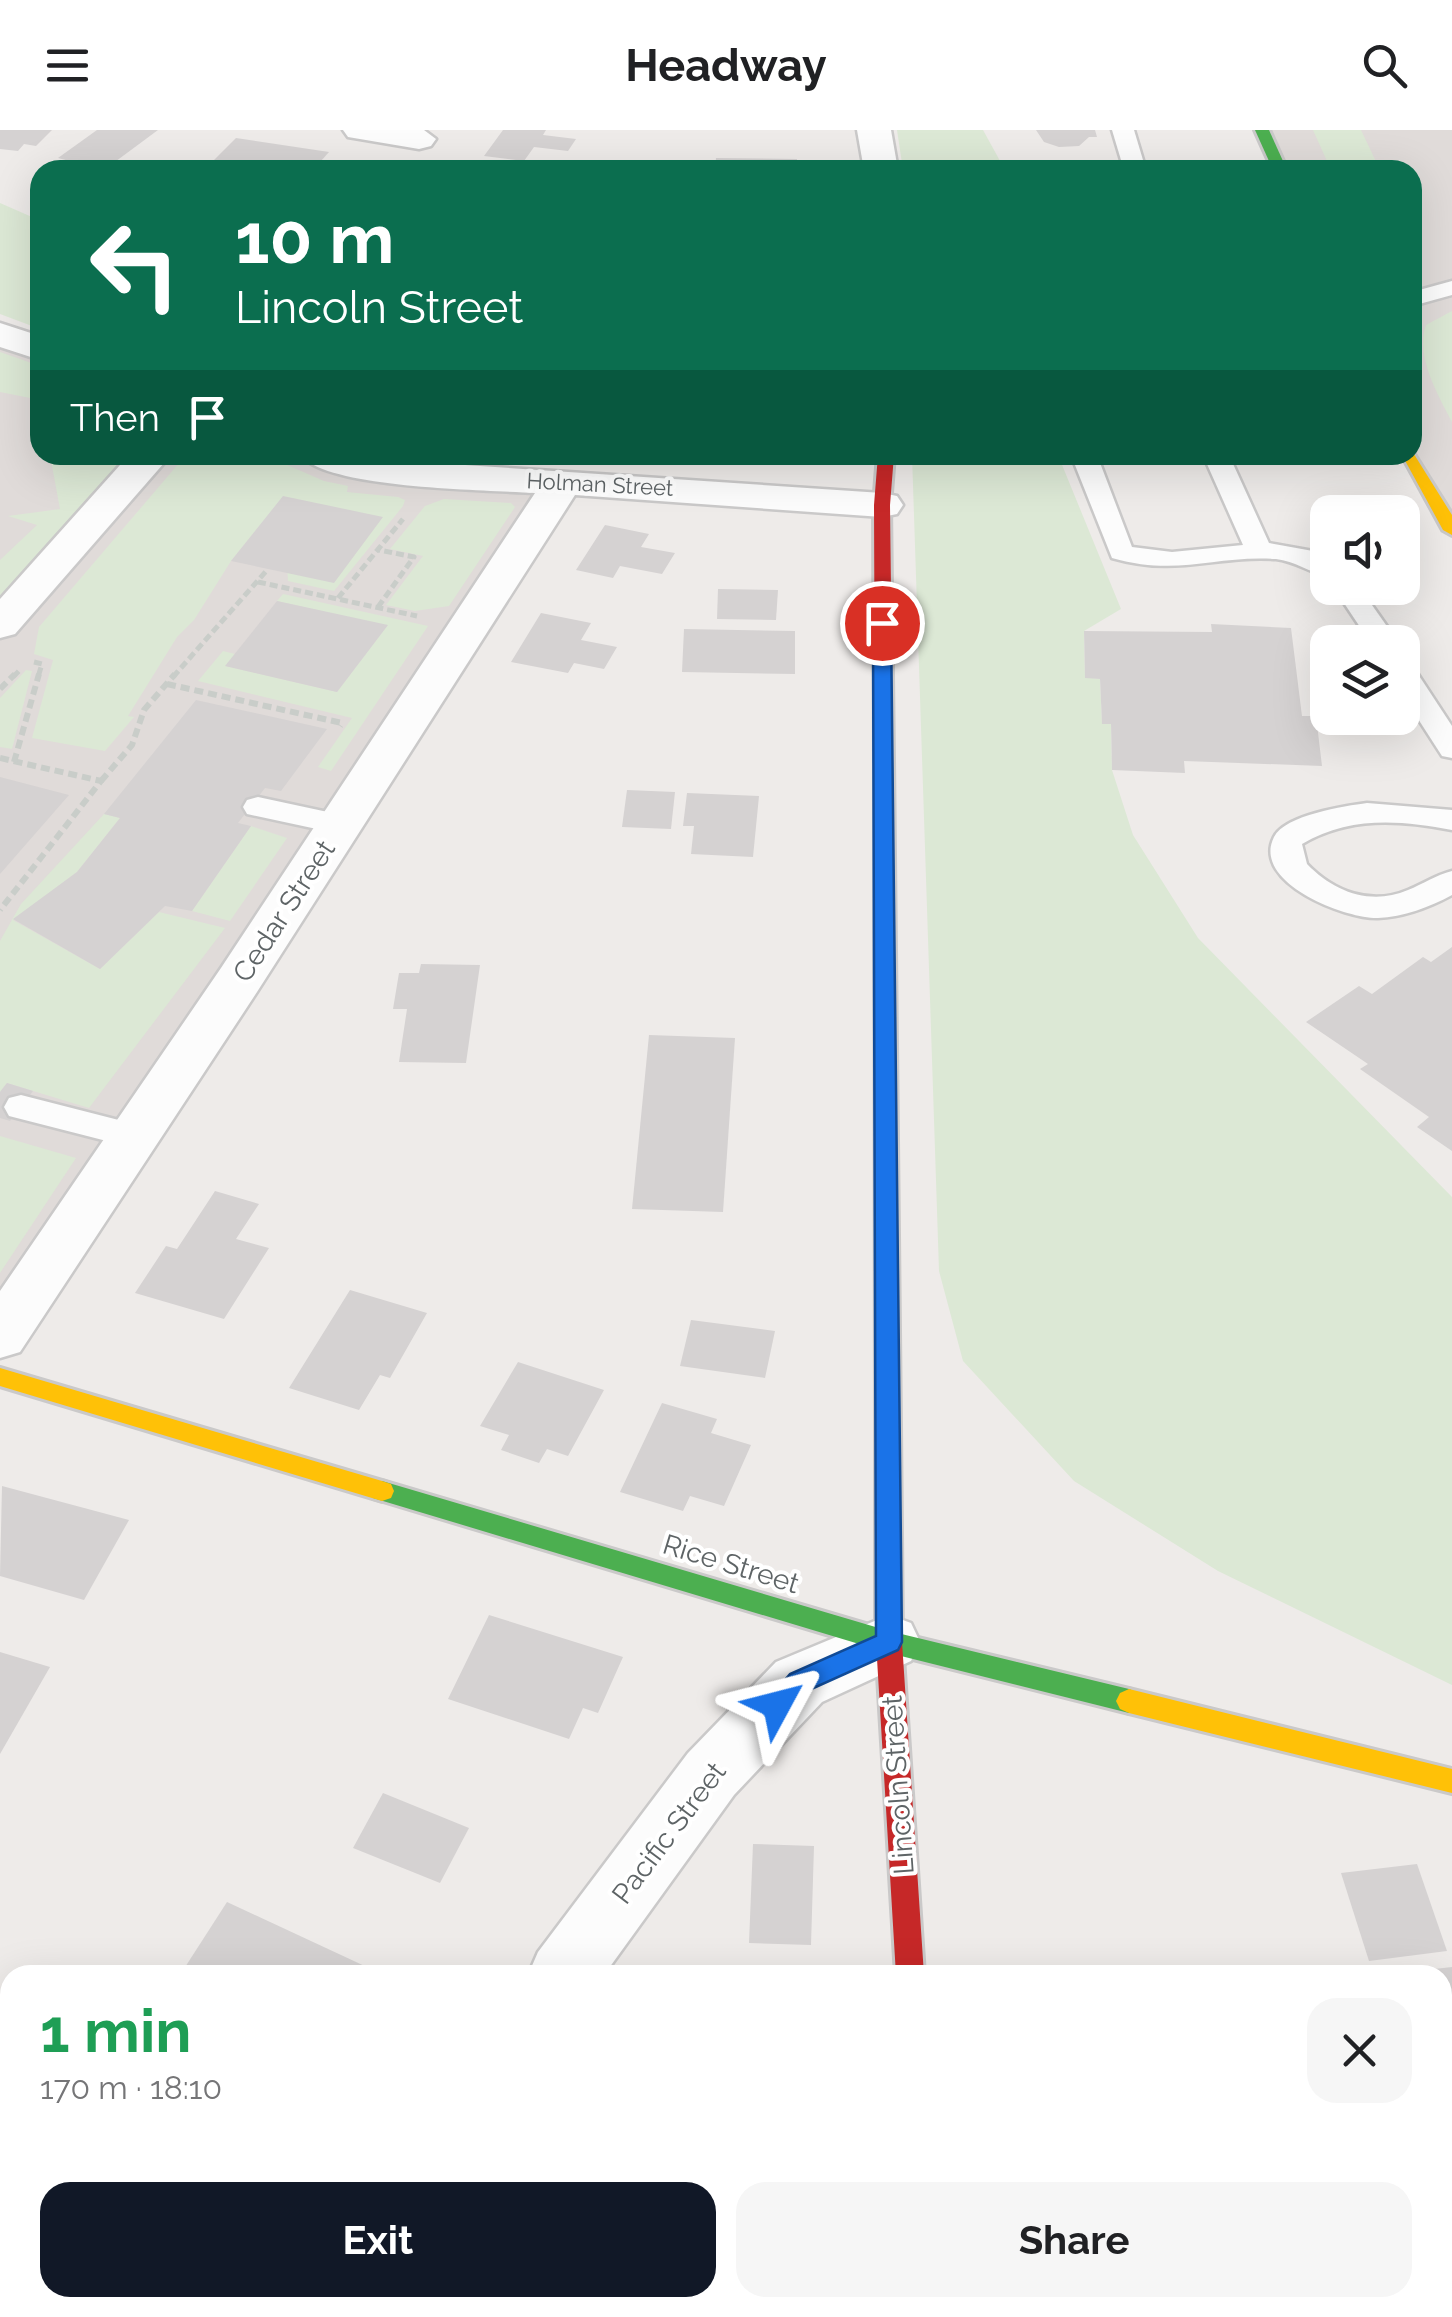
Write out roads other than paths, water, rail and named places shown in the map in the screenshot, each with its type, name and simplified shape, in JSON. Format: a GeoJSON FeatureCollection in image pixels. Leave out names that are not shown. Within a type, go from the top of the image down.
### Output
{"type":"FeatureCollection","features":[{"type":"Feature","properties":{"kind":"street"},"geometry":{"type":"LineString","coordinates":[[360,130],[423,135]]}},
{"type":"Feature","properties":{"kind":"street"},"geometry":{"type":"LineString","coordinates":[[874,130],[878,160]]}},
{"type":"Feature","properties":{"kind":"street"},"geometry":{"type":"LineString","coordinates":[[1262,130],[1276,160]]}},
{"type":"Feature","properties":{"kind":"street"},"geometry":{"type":"LineString","coordinates":[[402,160],[423,135]]}},
{"type":"Feature","properties":{"kind":"street"},"geometry":{"type":"LineString","coordinates":[[0,334],[30,345]]}},
{"type":"Feature","properties":{"kind":"street"},"geometry":{"type":"LineString","coordinates":[[0,626],[142,465]]}},
{"type":"Feature","properties":{"kind":"street","name":"Holman Street"},"geometry":{"type":"LineString","coordinates":[[367,465],[405,473],[882,505]]}},
{"type":"Feature","properties":{"kind":"street","name":"Lincoln Street"},"geometry":{"type":"LineString","coordinates":[[885,465],[882,505],[889,1642],[909,1965]]}},
{"type":"Feature","properties":{"kind":"street"},"geometry":{"type":"LineString","coordinates":[[1416,465],[1452,530]]}},
{"type":"Feature","properties":{"kind":"street","name":"Cedar Street"},"geometry":{"type":"LineString","coordinates":[[0,1336],[563,482]]}},
{"type":"Feature","properties":{"kind":"street","name":"Rice Street"},"geometry":{"type":"LineString","coordinates":[[0,1378],[889,1642],[1452,1781]]}},
{"type":"Feature","properties":{"kind":"street","name":"Pacific Street"},"geometry":{"type":"LineString","coordinates":[[569,1965],[711,1774],[786,1695],[799,1682],[889,1642]]}},
{"type":"Feature","properties":{"kind":"lane"},"geometry":{"type":"LineString","coordinates":[[1123,130],[1132,160]]}},
{"type":"Feature","properties":{"kind":"lane"},"geometry":{"type":"LineString","coordinates":[[1422,296],[1452,288]]}},
{"type":"Feature","properties":{"kind":"lane"},"geometry":{"type":"LineString","coordinates":[[1088,465],[1121,552],[1139,560],[1173,562],[1258,550],[1284,552],[1310,562]]}},
{"type":"Feature","properties":{"kind":"lane"},"geometry":{"type":"LineString","coordinates":[[1220,465],[1258,550]]}},
{"type":"Feature","properties":{"kind":"lane"},"geometry":{"type":"LineString","coordinates":[[1420,699],[1452,749]]}},
{"type":"Feature","properties":{"kind":"lane"},"geometry":{"type":"LineString","coordinates":[[258,807],[340,824]]}},
{"type":"Feature","properties":{"kind":"lane"},"geometry":{"type":"LineString","coordinates":[[1452,820],[1400,812],[1336,818],[1305,826],[1288,839],[1286,849],[1290,864],[1302,878],[1328,898],[1364,910],[1416,901],[1452,881]]}},
{"type":"Feature","properties":{"kind":"lane"},"geometry":{"type":"LineString","coordinates":[[21,1107],[134,1136]]}}]}
